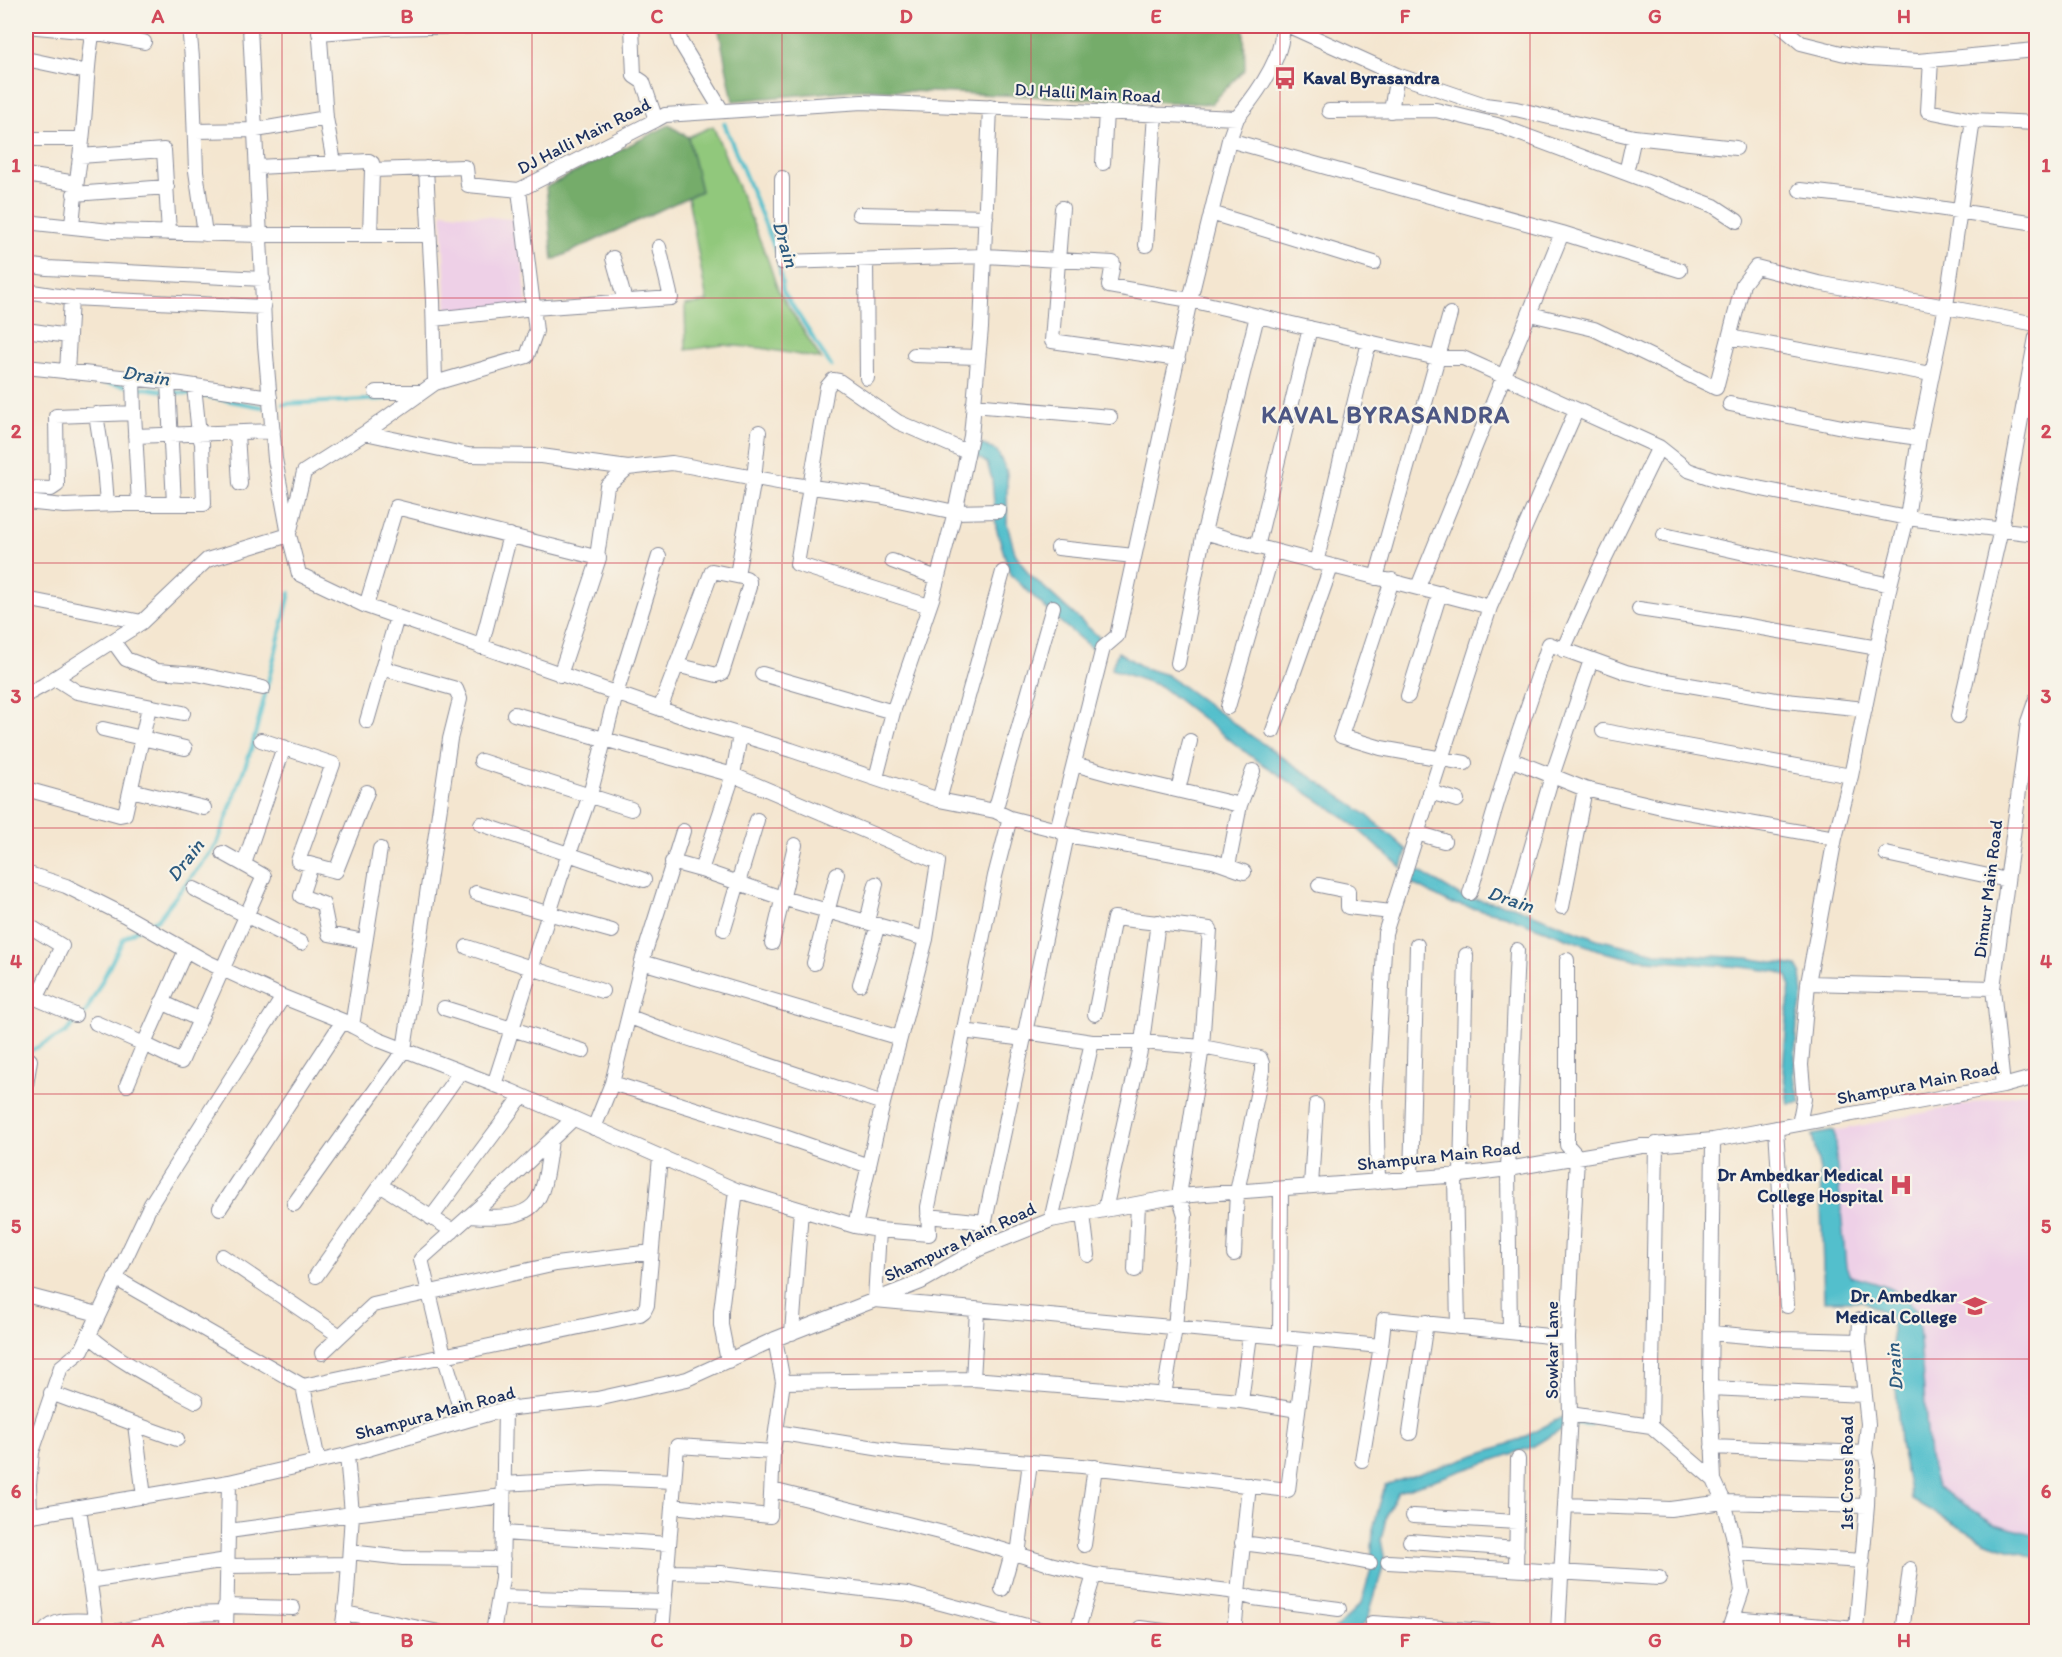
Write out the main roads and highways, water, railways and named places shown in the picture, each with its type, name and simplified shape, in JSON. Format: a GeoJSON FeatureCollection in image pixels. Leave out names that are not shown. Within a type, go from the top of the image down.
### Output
{"type":"FeatureCollection","features":[{"type":"Feature","properties":{"kind":"water"},"geometry":{"type":"Polygon","coordinates":[[[981,444],[997,451],[1007,472],[1007,524],[1015,553],[1028,573],[1101,639],[1096,652],[1058,620],[1010,574],[996,527],[992,479],[987,463],[976,456],[981,444]]]}},
{"type":"Feature","properties":{"kind":"water"},"geometry":{"type":"Polygon","coordinates":[[[1118,652],[1144,668],[1167,675],[1367,815],[1407,850],[1402,868],[1344,817],[1252,757],[1160,686],[1111,669],[1118,652]]]}},
{"type":"Feature","properties":{"kind":"water"},"geometry":{"type":"Polygon","coordinates":[[[1415,869],[1462,897],[1513,906],[1597,939],[1656,953],[1748,958],[1797,966],[1801,973],[1803,995],[1797,1023],[1794,1075],[1801,1103],[1788,1104],[1783,1070],[1790,984],[1787,976],[1779,972],[1742,967],[1635,959],[1604,952],[1504,915],[1449,903],[1409,882],[1415,869]]]}},
{"type":"Feature","properties":{"kind":"water"},"geometry":{"type":"Polygon","coordinates":[[[1834,1131],[1846,1267],[1850,1276],[1880,1284],[1897,1292],[1918,1314],[1929,1457],[1937,1487],[1995,1524],[2036,1535],[2036,1558],[1984,1541],[1912,1500],[1900,1443],[1891,1317],[1863,1301],[1824,1301],[1820,1171],[1812,1135],[1834,1131]]]}},
{"type":"Feature","properties":{"kind":"water"},"geometry":{"type":"Polygon","coordinates":[[[1564,1416],[1563,1428],[1532,1447],[1398,1492],[1387,1513],[1381,1540],[1385,1561],[1367,1621],[1356,1631],[1327,1632],[1336,1628],[1361,1604],[1371,1569],[1373,1529],[1385,1485],[1517,1441],[1564,1416]]]}},
{"type":"Feature","properties":{"kind":"waterway","name":"Drain"},"geometry":{"type":"LineString","coordinates":[[724,123],[776,251]]}},
{"type":"Feature","properties":{"kind":"waterway","name":"Drain"},"geometry":{"type":"LineString","coordinates":[[779,264],[783,291],[831,366]]}},
{"type":"Feature","properties":{"kind":"waterway","name":"Drain"},"geometry":{"type":"LineString","coordinates":[[71,378],[164,391]]}},
{"type":"Feature","properties":{"kind":"waterway","name":"Drain"},"geometry":{"type":"LineString","coordinates":[[172,392],[191,394]]}},
{"type":"Feature","properties":{"kind":"waterway","name":"Drain"},"geometry":{"type":"LineString","coordinates":[[199,395],[262,407]]}},
{"type":"Feature","properties":{"kind":"waterway","name":"Drain"},"geometry":{"type":"LineString","coordinates":[[283,404],[387,399]]}},
{"type":"Feature","properties":{"kind":"waterway","name":"Drain"},"geometry":{"type":"LineString","coordinates":[[147,925],[158,919],[217,844],[252,747],[290,593]]}},
{"type":"Feature","properties":{"kind":"waterway","name":"Drain"},"geometry":{"type":"LineString","coordinates":[[26,1053],[65,1033],[86,1012],[124,938],[140,928]]}},
{"type":"Feature","properties":{"kind":"waterway"},"geometry":{"type":"LineString","coordinates":[[1571,1423],[1590,1424]]}},
{"type":"Feature","properties":{"kind":"place","name":"Kaval Byrasandra"},"geometry":{"type":"Point","coordinates":[1285,78]}},
{"type":"Feature","properties":{"kind":"place","name":"Dr Ambedkar Medical College Hospital"},"geometry":{"type":"Point","coordinates":[1901,1185]}},
{"type":"Feature","properties":{"kind":"place","name":"Dr. Ambedkar Medical College"},"geometry":{"type":"Point","coordinates":[1975,1306]}},
{"type":"Feature","properties":{"kind":"district","name":"KAVAL BYRASANDRA"},"geometry":{"type":"Point","coordinates":[1386,415]}}]}
